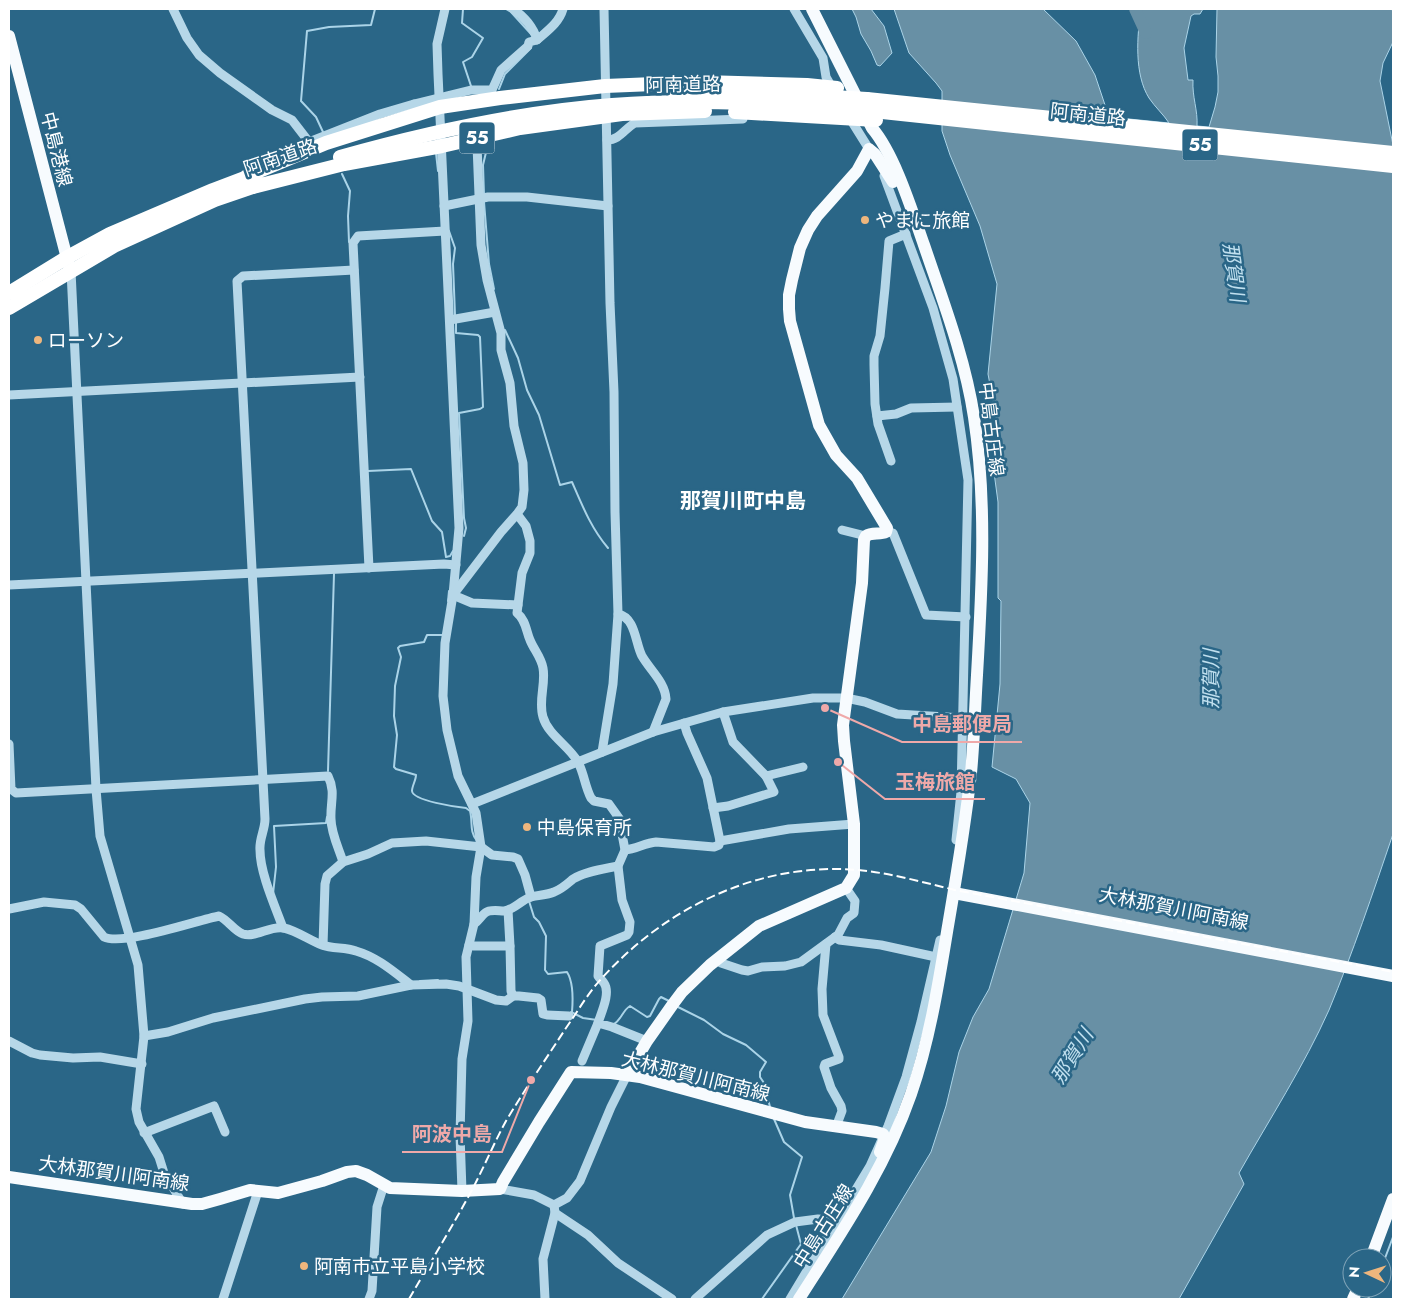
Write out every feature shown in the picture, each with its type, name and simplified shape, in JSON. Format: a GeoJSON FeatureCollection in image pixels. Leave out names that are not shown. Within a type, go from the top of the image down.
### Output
{"type":"FeatureCollection","features":[{"type":"Feature","properties":{"kind":"highway","name":"55"},"geometry":{"type":"LineString","coordinates":[[250,182],[326,142],[439,102],[500,98],[605,86],[703,82],[807,85],[862,91],[1008,119]]}},
{"type":"Feature","properties":{"kind":"highway","name":"阿南道路"},"geometry":{"type":"LineString","coordinates":[[9,308],[110,234],[213,190],[250,182],[394,132],[488,113],[601,98],[701,92],[826,96],[1393,166]]}},
{"type":"Feature","properties":{"kind":"highway","name":"55"},"geometry":{"type":"LineString","coordinates":[[250,182],[442,146],[520,128],[606,116],[705,111],[1008,119]]}},
{"type":"Feature","properties":{"kind":"highway","name":"阿南道路"},"geometry":{"type":"LineString","coordinates":[[1008,119],[1393,153]]}},
{"type":"Feature","properties":{"kind":"highway","name":"阿南道路"},"geometry":{"type":"LineString","coordinates":[[9,293],[68,264]]}},
{"type":"Feature","properties":{"kind":"main road","name":"中島古庄線"},"geometry":{"type":"LineString","coordinates":[[812,9],[872,128],[882,140],[904,192],[964,365],[974,416],[979,465],[983,543],[971,772],[956,889]]}},
{"type":"Feature","properties":{"kind":"main road","name":"中島港線"},"geometry":{"type":"LineString","coordinates":[[9,36],[68,264]]}},
{"type":"Feature","properties":{"kind":"main road"},"geometry":{"type":"LineString","coordinates":[[627,1075],[647,1041],[682,992],[717,960],[759,926],[846,888],[854,875],[854,824],[843,726],[854,651],[866,536],[886,532],[886,528],[857,478],[836,455],[819,425],[790,321],[789,294],[800,248],[808,230],[817,216],[872,151],[892,180],[904,192]]}},
{"type":"Feature","properties":{"kind":"main road"},"geometry":{"type":"LineString","coordinates":[[878,1171],[911,1094],[925,1046],[937,993],[956,889]]}},
{"type":"Feature","properties":{"kind":"main road","name":"大林那賀川阿南線"},"geometry":{"type":"LineString","coordinates":[[956,889],[1393,968]]}},
{"type":"Feature","properties":{"kind":"main road","name":"大林那賀川阿南線"},"geometry":{"type":"LineString","coordinates":[[956,889],[1393,976]]}},
{"type":"Feature","properties":{"kind":"main road","name":"大林那賀川阿南線"},"geometry":{"type":"LineString","coordinates":[[9,1177],[183,1204],[202,1204],[250,1190],[278,1193],[356,1171],[390,1188],[462,1191],[500,1189],[538,1122],[571,1072],[627,1075],[798,1120],[883,1134]]}},
{"type":"Feature","properties":{"kind":"main road"},"geometry":{"type":"LineString","coordinates":[[878,1171],[878,1161],[884,1138],[883,1134]]}},
{"type":"Feature","properties":{"kind":"main road","name":"中島古庄線"},"geometry":{"type":"LineString","coordinates":[[799,1299],[878,1171]]}},
{"type":"Feature","properties":{"kind":"main road"},"geometry":{"type":"LineString","coordinates":[[1375,1248],[1393,1199]]}},
{"type":"Feature","properties":{"kind":"street"},"geometry":{"type":"LineString","coordinates":[[173,9],[186,38],[200,56],[220,73],[272,110],[292,120],[309,142],[380,114],[416,109]]}},
{"type":"Feature","properties":{"kind":"street"},"geometry":{"type":"LineString","coordinates":[[445,9],[437,44],[439,102],[447,206],[445,231],[453,320],[459,528],[453,595],[445,643],[443,696],[447,730],[458,776],[476,814],[481,847],[476,877],[474,924],[466,957],[468,1021],[462,1059],[460,1135],[462,1191]]}},
{"type":"Feature","properties":{"kind":"street"},"geometry":{"type":"LineString","coordinates":[[513,9],[520,14],[532,29],[534,41]]}},
{"type":"Feature","properties":{"kind":"street"},"geometry":{"type":"LineString","coordinates":[[439,102],[473,89],[492,90],[501,70],[552,26],[561,15],[563,9]]}},
{"type":"Feature","properties":{"kind":"street"},"geometry":{"type":"LineString","coordinates":[[602,752],[613,684],[618,614],[604,9]]}},
{"type":"Feature","properties":{"kind":"street"},"geometry":{"type":"LineString","coordinates":[[790,1299],[870,1166],[888,1126],[906,1077],[922,1022],[947,903],[956,889],[953,867],[961,792],[968,480],[953,379],[933,308],[892,193],[872,151],[853,124],[826,77],[823,58],[794,9]]}},
{"type":"Feature","properties":{"kind":"street"},"geometry":{"type":"LineString","coordinates":[[840,64],[839,77],[847,114]]}},
{"type":"Feature","properties":{"kind":"street"},"geometry":{"type":"LineString","coordinates":[[607,140],[617,139],[629,126],[635,123],[729,118],[853,124]]}},
{"type":"Feature","properties":{"kind":"street"},"geometry":{"type":"LineString","coordinates":[[453,595],[522,507],[524,490],[523,463],[514,426],[510,383],[501,350],[501,333],[487,280],[482,245],[484,198],[477,145]]}},
{"type":"Feature","properties":{"kind":"street"},"geometry":{"type":"LineString","coordinates":[[447,206],[484,198],[527,197],[608,206]]}},
{"type":"Feature","properties":{"kind":"street"},"geometry":{"type":"LineString","coordinates":[[369,568],[357,378],[352,270],[353,243],[358,236],[445,231]]}},
{"type":"Feature","properties":{"kind":"street"},"geometry":{"type":"LineString","coordinates":[[891,461],[875,404],[874,356],[880,336],[889,241],[906,234]]}},
{"type":"Feature","properties":{"kind":"street"},"geometry":{"type":"LineString","coordinates":[[68,264],[77,392],[96,789],[100,836],[138,965],[144,1036],[136,1109],[144,1133],[152,1144],[164,1173],[183,1204]]}},
{"type":"Feature","properties":{"kind":"street"},"geometry":{"type":"LineString","coordinates":[[283,928],[268,890],[260,850],[260,841],[265,829],[244,384],[237,281],[243,276],[352,270]]}},
{"type":"Feature","properties":{"kind":"street"},"geometry":{"type":"LineString","coordinates":[[453,320],[495,312]]}},
{"type":"Feature","properties":{"kind":"street"},"geometry":{"type":"LineString","coordinates":[[9,395],[357,378]]}},
{"type":"Feature","properties":{"kind":"street"},"geometry":{"type":"LineString","coordinates":[[877,416],[896,414],[911,408],[957,407]]}},
{"type":"Feature","properties":{"kind":"street"},"geometry":{"type":"LineString","coordinates":[[517,514],[526,526],[530,541],[530,553],[522,574],[517,613],[521,616],[527,628],[530,640],[543,666],[543,717],[547,726],[578,762],[591,798],[594,801],[609,804],[619,818],[625,850],[618,866],[622,900],[630,926],[627,935],[600,946],[598,976],[604,982],[606,989],[605,1000],[582,1061]]}},
{"type":"Feature","properties":{"kind":"street"},"geometry":{"type":"LineString","coordinates":[[842,530],[866,536]]}},
{"type":"Feature","properties":{"kind":"street"},"geometry":{"type":"LineString","coordinates":[[886,532],[893,533],[926,615],[966,617]]}},
{"type":"Feature","properties":{"kind":"street"},"geometry":{"type":"LineString","coordinates":[[9,585],[252,572],[456,565]]}},
{"type":"Feature","properties":{"kind":"street"},"geometry":{"type":"LineString","coordinates":[[453,595],[472,603],[518,605]]}},
{"type":"Feature","properties":{"kind":"street"},"geometry":{"type":"LineString","coordinates":[[618,614],[623,616],[632,628],[641,654],[660,682],[666,695],[653,732]]}},
{"type":"Feature","properties":{"kind":"street"},"geometry":{"type":"LineString","coordinates":[[472,804],[653,732],[723,712],[813,698],[846,698],[865,702],[897,714],[962,718]]}},
{"type":"Feature","properties":{"kind":"street"},"geometry":{"type":"LineString","coordinates":[[713,808],[728,806],[774,792],[766,776],[733,742],[723,712]]}},
{"type":"Feature","properties":{"kind":"street"},"geometry":{"type":"LineString","coordinates":[[625,850],[650,842],[714,847],[719,845],[720,841],[707,778],[684,723]]}},
{"type":"Feature","properties":{"kind":"street"},"geometry":{"type":"LineString","coordinates":[[9,744],[11,789],[16,793],[328,776],[333,799],[330,820],[343,862]]}},
{"type":"Feature","properties":{"kind":"street"},"geometry":{"type":"LineString","coordinates":[[766,776],[803,767]]}},
{"type":"Feature","properties":{"kind":"street"},"geometry":{"type":"LineString","coordinates":[[720,841],[789,829],[854,824]]}},
{"type":"Feature","properties":{"kind":"street"},"geometry":{"type":"LineString","coordinates":[[324,943],[325,884],[327,876],[343,862],[368,854],[392,843],[426,841],[481,847],[492,855],[513,856],[518,859],[531,897]]}},
{"type":"Feature","properties":{"kind":"street"},"geometry":{"type":"LineString","coordinates":[[474,924],[488,911],[508,910],[531,897],[553,893],[567,886],[573,879],[618,866]]}},
{"type":"Feature","properties":{"kind":"street"},"geometry":{"type":"LineString","coordinates":[[717,960],[748,971],[769,966],[785,966],[808,958],[835,937],[854,912],[852,895],[846,888]]}},
{"type":"Feature","properties":{"kind":"street"},"geometry":{"type":"LineString","coordinates":[[9,910],[44,902],[75,905],[81,909],[104,937],[108,939],[130,937],[219,916],[224,918],[242,934],[248,935],[269,929],[283,928],[324,943],[366,954],[392,969],[411,985]]}},
{"type":"Feature","properties":{"kind":"street"},"geometry":{"type":"LineString","coordinates":[[144,1036],[168,1032],[213,1018],[305,999],[358,996],[411,985],[446,984],[467,989],[496,1000],[506,1001],[513,994],[508,910]]}},
{"type":"Feature","properties":{"kind":"street"},"geometry":{"type":"LineString","coordinates":[[835,937],[839,940],[889,946],[936,957]]}},
{"type":"Feature","properties":{"kind":"street"},"geometry":{"type":"LineString","coordinates":[[826,944],[822,989],[823,1015],[839,1057],[825,1064],[824,1067],[831,1088],[841,1106],[842,1111],[836,1127]]}},
{"type":"Feature","properties":{"kind":"street"},"geometry":{"type":"LineString","coordinates":[[469,945],[510,946]]}},
{"type":"Feature","properties":{"kind":"street"},"geometry":{"type":"LineString","coordinates":[[513,994],[538,998],[541,1000],[543,1014],[569,1016]]}},
{"type":"Feature","properties":{"kind":"street"},"geometry":{"type":"LineString","coordinates":[[598,1022],[647,1041]]}},
{"type":"Feature","properties":{"kind":"street"},"geometry":{"type":"LineString","coordinates":[[9,1041],[40,1055],[73,1058],[100,1057],[142,1064]]}},
{"type":"Feature","properties":{"kind":"street"},"geometry":{"type":"LineString","coordinates":[[545,1299],[542,1271],[543,1260],[554,1209],[567,1198],[580,1181],[611,1107],[627,1075]]}},
{"type":"Feature","properties":{"kind":"street"},"geometry":{"type":"LineString","coordinates":[[144,1133],[214,1106],[225,1132]]}},
{"type":"Feature","properties":{"kind":"street"},"geometry":{"type":"LineString","coordinates":[[369,1299],[372,1291],[377,1207],[384,1185]]}},
{"type":"Feature","properties":{"kind":"street"},"geometry":{"type":"LineString","coordinates":[[500,1189],[534,1195],[588,1235],[618,1263],[672,1299]]}},
{"type":"Feature","properties":{"kind":"street"},"geometry":{"type":"LineString","coordinates":[[223,1299],[258,1191]]}},
{"type":"Feature","properties":{"kind":"street"},"geometry":{"type":"LineString","coordinates":[[695,1299],[767,1235],[796,1222],[818,1219],[838,1221]]}},
{"type":"Feature","properties":{"kind":"water"},"geometry":{"type":"Polygon","coordinates":[[[852,9],[871,9],[884,26],[892,53],[880,66],[877,65],[861,34],[852,9]]]}},
{"type":"Feature","properties":{"kind":"water"},"geometry":{"type":"Polygon","coordinates":[[[894,9],[1043,9],[1076,41],[1095,75],[1109,117],[1169,123],[1149,98],[1141,78],[1138,55],[1138,31],[1141,9],[1203,9],[1200,14],[1191,16],[1184,48],[1188,80],[1193,80],[1197,126],[1209,127],[1218,92],[1216,57],[1217,9],[1392,9],[1393,13],[1393,42],[1383,63],[1380,81],[1393,145],[1393,834],[1355,944],[1329,1010],[1297,1072],[1239,1173],[1244,1184],[1179,1299],[842,1299],[931,1152],[946,1106],[959,1052],[973,1017],[989,989],[1024,873],[1030,803],[1016,779],[992,767],[1000,684],[1001,601],[998,598],[998,502],[993,465],[1002,449],[988,374],[997,284],[980,226],[942,131],[942,91],[909,53],[894,9]]]}},
{"type":"Feature","properties":{"kind":"waterway"},"geometry":{"type":"LineString","coordinates":[[323,132],[316,117],[301,101],[307,31],[329,27],[371,25],[375,9]]}},
{"type":"Feature","properties":{"kind":"waterway"},"geometry":{"type":"LineString","coordinates":[[463,9],[462,23],[483,38],[472,57],[463,62],[471,86]]}},
{"type":"Feature","properties":{"kind":"waterway"},"geometry":{"type":"LineString","coordinates":[[506,9],[531,34]]}},
{"type":"Feature","properties":{"kind":"waterway","name":"那賀川"},"geometry":{"type":"LineString","coordinates":[[1135,9],[1146,33]]}},
{"type":"Feature","properties":{"kind":"waterway"},"geometry":{"type":"LineString","coordinates":[[499,89],[505,74],[531,48]]}},
{"type":"Feature","properties":{"kind":"waterway"},"geometry":{"type":"LineString","coordinates":[[484,195],[483,165],[488,144]]}},
{"type":"Feature","properties":{"kind":"waterway"},"geometry":{"type":"LineString","coordinates":[[436,153],[438,171]]}},
{"type":"Feature","properties":{"kind":"waterway"},"geometry":{"type":"LineString","coordinates":[[342,174],[350,191],[348,216],[349,242]]}},
{"type":"Feature","properties":{"kind":"waterway"},"geometry":{"type":"LineString","coordinates":[[484,202],[489,264],[494,289]]}},
{"type":"Feature","properties":{"kind":"waterway"},"geometry":{"type":"LineString","coordinates":[[449,231],[455,248],[453,264],[455,315]]}},
{"type":"Feature","properties":{"kind":"waterway"},"geometry":{"type":"LineString","coordinates":[[456,322],[456,333],[478,335],[480,337],[483,407],[459,413],[466,528],[464,536]]}},
{"type":"Feature","properties":{"kind":"waterway"},"geometry":{"type":"LineString","coordinates":[[505,330],[518,358],[527,390],[539,415],[560,485],[572,482],[583,508],[608,548]]}},
{"type":"Feature","properties":{"kind":"waterway"},"geometry":{"type":"LineString","coordinates":[[368,471],[411,469],[432,521],[442,532],[446,557],[450,556],[453,551]]}},
{"type":"Feature","properties":{"kind":"waterway"},"geometry":{"type":"LineString","coordinates":[[328,771],[334,574]]}},
{"type":"Feature","properties":{"kind":"waterway"},"geometry":{"type":"LineString","coordinates":[[448,601],[449,591]]}},
{"type":"Feature","properties":{"kind":"waterway"},"geometry":{"type":"LineString","coordinates":[[442,635],[427,635],[424,642],[398,648],[401,657],[395,686],[394,716],[397,735],[394,767],[416,775],[412,791],[414,795],[427,801],[466,808],[470,811],[472,830],[477,841]]}},
{"type":"Feature","properties":{"kind":"waterway"},"geometry":{"type":"LineString","coordinates":[[273,894],[276,867],[274,826],[326,823],[327,817]]}},
{"type":"Feature","properties":{"kind":"waterway"},"geometry":{"type":"LineString","coordinates":[[529,901],[534,917],[539,922],[546,936],[545,970],[548,974],[567,972],[571,981],[572,1012]]}},
{"type":"Feature","properties":{"kind":"waterway"},"geometry":{"type":"LineString","coordinates":[[420,981],[438,980]]}},
{"type":"Feature","properties":{"kind":"waterway"},"geometry":{"type":"LineString","coordinates":[[614,1024],[630,1006],[647,1017],[650,1016],[661,997],[669,1001]]}},
{"type":"Feature","properties":{"kind":"waterway"},"geometry":{"type":"LineString","coordinates":[[678,1007],[704,1020],[723,1034],[746,1045],[766,1062],[760,1072],[760,1077],[764,1083],[770,1107]]}},
{"type":"Feature","properties":{"kind":"waterway"},"geometry":{"type":"LineString","coordinates":[[571,1012],[583,1018],[597,1020]]}},
{"type":"Feature","properties":{"kind":"waterway"},"geometry":{"type":"LineString","coordinates":[[774,1119],[784,1142],[802,1157],[790,1195],[794,1218]]}},
{"type":"Feature","properties":{"kind":"waterway"},"geometry":{"type":"LineString","coordinates":[[762,1299],[801,1244],[796,1225]]}},
{"type":"Feature","properties":{"kind":"waterway"},"geometry":{"type":"LineString","coordinates":[[1389,1248],[1393,1237]]}},
{"type":"Feature","properties":{"kind":"railway"},"geometry":{"type":"LineString","coordinates":[[409,1299],[472,1190],[506,1121],[597,984],[626,954],[651,933],[679,914],[708,898],[739,886],[771,876],[804,871],[838,869],[867,871],[955,890],[1393,972]]}},
{"type":"Feature","properties":{"kind":"place","name":"やまに旅館"},"geometry":{"type":"Point","coordinates":[865,220]}},
{"type":"Feature","properties":{"kind":"place","name":"ローソン"},"geometry":{"type":"Point","coordinates":[38,340]}},
{"type":"Feature","properties":{"kind":"place","name":"中島郵便局"},"geometry":{"type":"Point","coordinates":[825,708]}},
{"type":"Feature","properties":{"kind":"place","name":"玉梅旅館"},"geometry":{"type":"Point","coordinates":[838,762]}},
{"type":"Feature","properties":{"kind":"place","name":"中島保育所"},"geometry":{"type":"Point","coordinates":[527,827]}},
{"type":"Feature","properties":{"kind":"place","name":"阿波中島"},"geometry":{"type":"Point","coordinates":[531,1080]}},
{"type":"Feature","properties":{"kind":"place","name":"阿南市立平島小学校"},"geometry":{"type":"Point","coordinates":[304,1266]}},
{"type":"Feature","properties":{"kind":"district","name":"那賀川町中島"},"geometry":{"type":"Point","coordinates":[743,501]}}]}
